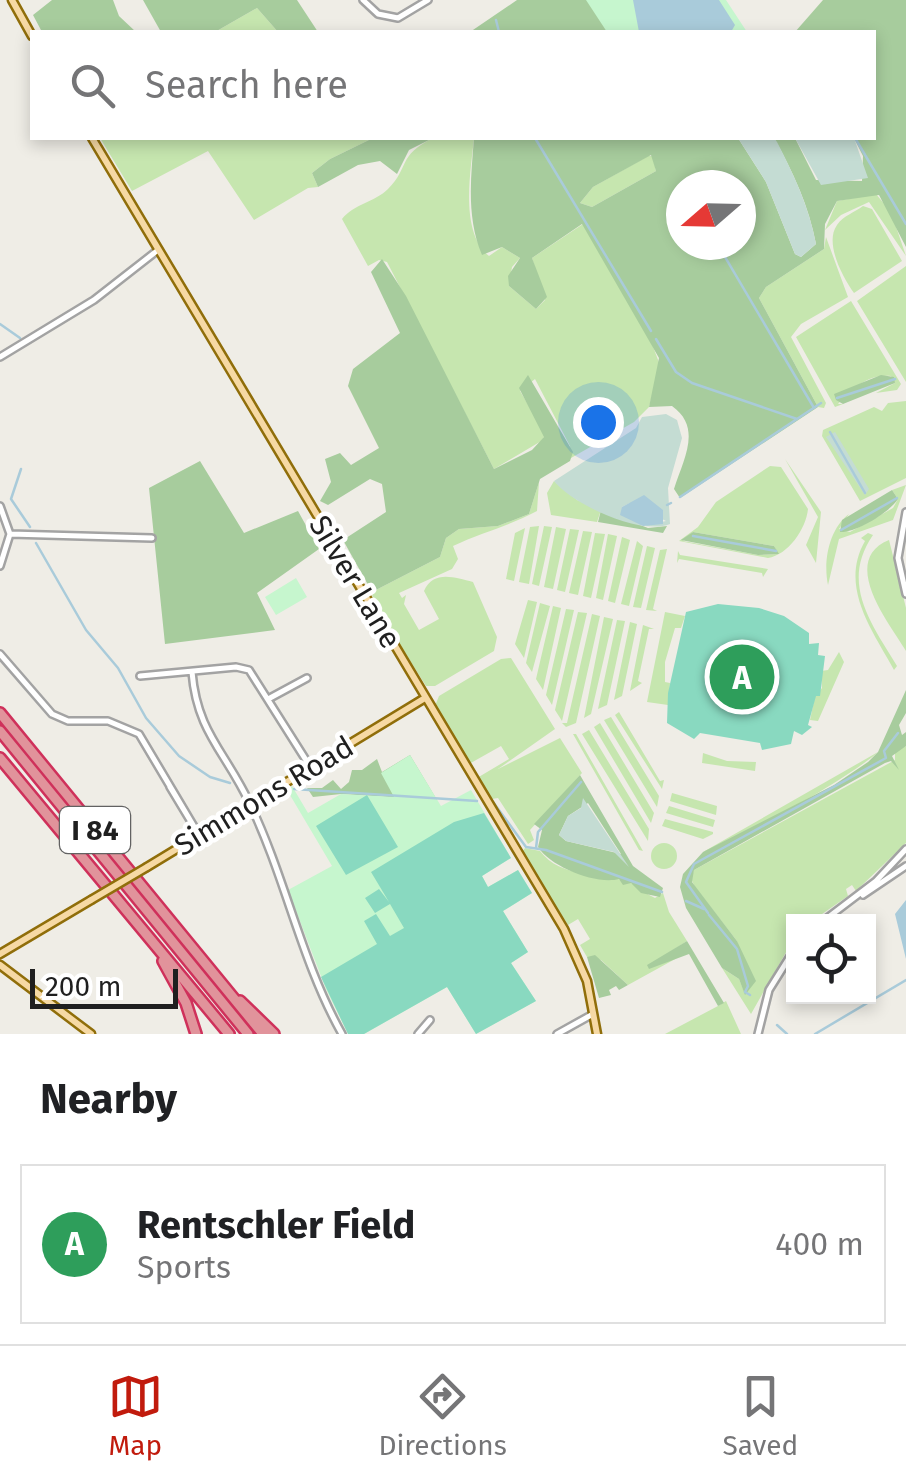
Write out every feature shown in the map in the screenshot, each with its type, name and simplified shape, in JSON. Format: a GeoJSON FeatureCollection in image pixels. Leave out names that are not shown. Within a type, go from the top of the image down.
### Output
{"type":"FeatureCollection","features":[{"type":"Feature","properties":{"kind":"highway","name":"I 84"},"geometry":{"type":"LineString","coordinates":[[0,713],[188,948],[263,1034]]}},
{"type":"Feature","properties":{"kind":"highway"},"geometry":{"type":"LineString","coordinates":[[0,731],[245,1034]]}},
{"type":"Feature","properties":{"kind":"highway"},"geometry":{"type":"LineString","coordinates":[[0,740],[245,1034]]}},
{"type":"Feature","properties":{"kind":"highway","name":"I 84"},"geometry":{"type":"LineString","coordinates":[[0,758],[229,1034]]}},
{"type":"Feature","properties":{"kind":"highway"},"geometry":{"type":"LineString","coordinates":[[151,916],[188,948]]}},
{"type":"Feature","properties":{"kind":"highway"},"geometry":{"type":"LineString","coordinates":[[158,949],[186,1003],[196,1034]]}},
{"type":"Feature","properties":{"kind":"highway"},"geometry":{"type":"LineString","coordinates":[[232,996],[274,1034]]}},
{"type":"Feature","properties":{"kind":"main road"},"geometry":{"type":"LineString","coordinates":[[12,0],[30,32]]}},
{"type":"Feature","properties":{"kind":"main road","name":"Silver Lane"},"geometry":{"type":"LineString","coordinates":[[93,140],[564,930],[587,981],[597,1034]]}},
{"type":"Feature","properties":{"kind":"main road","name":"Simmons Road"},"geometry":{"type":"LineString","coordinates":[[0,954],[424,698]]}},
{"type":"Feature","properties":{"kind":"main road"},"geometry":{"type":"LineString","coordinates":[[0,965],[91,1034]]}},
{"type":"Feature","properties":{"kind":"street"},"geometry":{"type":"LineString","coordinates":[[363,0],[378,14],[398,18],[428,0]]}},
{"type":"Feature","properties":{"kind":"street"},"geometry":{"type":"LineString","coordinates":[[0,357],[94,300],[158,250]]}},
{"type":"Feature","properties":{"kind":"street"},"geometry":{"type":"LineString","coordinates":[[0,506],[10,534],[0,566]]}},
{"type":"Feature","properties":{"kind":"street"},"geometry":{"type":"LineString","coordinates":[[906,512],[898,558],[906,594]]}},
{"type":"Feature","properties":{"kind":"street"},"geometry":{"type":"LineString","coordinates":[[10,534],[152,538]]}},
{"type":"Feature","properties":{"kind":"street"},"geometry":{"type":"LineString","coordinates":[[0,654],[52,714],[68,721],[108,721],[139,734],[198,834]]}},
{"type":"Feature","properties":{"kind":"street"},"geometry":{"type":"LineString","coordinates":[[140,676],[242,668],[256,676],[311,768]]}},
{"type":"Feature","properties":{"kind":"street"},"geometry":{"type":"LineString","coordinates":[[192,672],[196,711],[250,804],[313,974],[342,1034]]}},
{"type":"Feature","properties":{"kind":"street"},"geometry":{"type":"LineString","coordinates":[[270,698],[307,678]]}},
{"type":"Feature","properties":{"kind":"street"},"geometry":{"type":"LineString","coordinates":[[851,901],[906,850]]}},
{"type":"Feature","properties":{"kind":"street"},"geometry":{"type":"LineString","coordinates":[[833,914],[906,866]]}},
{"type":"Feature","properties":{"kind":"street"},"geometry":{"type":"LineString","coordinates":[[758,1034],[769,990],[786,963]]}},
{"type":"Feature","properties":{"kind":"street"},"geometry":{"type":"LineString","coordinates":[[557,1034],[594,1014]]}},
{"type":"Feature","properties":{"kind":"street"},"geometry":{"type":"LineString","coordinates":[[418,1034],[430,1020]]}},
{"type":"Feature","properties":{"kind":"green space"},"geometry":{"type":"Polygon","coordinates":[[[52,0],[113,0],[119,16],[134,30],[41,30],[33,15],[52,0]]]}},
{"type":"Feature","properties":{"kind":"green space"},"geometry":{"type":"Polygon","coordinates":[[[143,0],[297,0],[317,30],[276,30],[257,8],[218,30],[160,30],[143,0]]]}},
{"type":"Feature","properties":{"kind":"green space"},"geometry":{"type":"Polygon","coordinates":[[[517,0],[633,0],[621,30],[473,30],[517,0]]]}},
{"type":"Feature","properties":{"kind":"green space"},"geometry":{"type":"Polygon","coordinates":[[[586,0],[726,0],[746,30],[606,30],[586,0]]]}},
{"type":"Feature","properties":{"kind":"green space"},"geometry":{"type":"Polygon","coordinates":[[[823,0],[906,0],[906,247],[879,195],[837,201],[825,224],[824,249],[766,287],[759,298],[818,407],[680,498],[674,489],[688,445],[687,424],[672,406],[649,407],[659,358],[582,224],[532,258],[547,297],[536,309],[509,286],[508,276],[520,258],[502,247],[482,255],[472,212],[474,140],[739,140],[766,182],[795,254],[801,257],[816,244],[813,230],[800,190],[775,140],[796,140],[816,180],[862,181],[863,156],[855,140],[876,140],[876,30],[797,30],[823,0]],[[651,155],[593,187],[580,203],[592,207],[656,171],[651,155]]]}},
{"type":"Feature","properties":{"kind":"green space"},"geometry":{"type":"Polygon","coordinates":[[[257,8],[276,30],[218,30],[257,8]]]}},
{"type":"Feature","properties":{"kind":"green space"},"geometry":{"type":"Polygon","coordinates":[[[101,140],[369,140],[330,159],[312,173],[318,187],[308,188],[254,220],[208,151],[132,191],[101,140]]]}},
{"type":"Feature","properties":{"kind":"green space"},"geometry":{"type":"Polygon","coordinates":[[[369,140],[429,140],[409,150],[397,174],[380,161],[358,165],[318,187],[312,173],[330,159],[369,140]]]}},
{"type":"Feature","properties":{"kind":"green space"},"geometry":{"type":"Polygon","coordinates":[[[429,140],[474,140],[469,200],[474,232],[489,256],[502,247],[520,258],[512,267],[509,286],[536,309],[545,300],[532,258],[583,224],[647,331],[660,365],[649,407],[634,422],[571,458],[570,446],[535,379],[520,391],[545,433],[543,440],[494,469],[387,262],[379,260],[368,266],[342,219],[388,189],[409,156],[429,140]]]}},
{"type":"Feature","properties":{"kind":"green space"},"geometry":{"type":"Polygon","coordinates":[[[739,140],[777,142],[800,192],[816,244],[801,257],[795,254],[766,182],[739,140]]]}},
{"type":"Feature","properties":{"kind":"green space"},"geometry":{"type":"Polygon","coordinates":[[[796,140],[855,140],[868,178],[821,185],[796,140]]]}},
{"type":"Feature","properties":{"kind":"green space"},"geometry":{"type":"Polygon","coordinates":[[[653,156],[656,171],[592,207],[580,203],[593,187],[653,156]]]}},
{"type":"Feature","properties":{"kind":"green space"},"geometry":{"type":"Polygon","coordinates":[[[876,194],[891,212],[906,256],[869,202],[841,215],[825,230],[837,201],[876,194]]]}},
{"type":"Feature","properties":{"kind":"green space"},"geometry":{"type":"Polygon","coordinates":[[[863,206],[872,209],[902,261],[854,293],[840,270],[833,241],[840,222],[863,206]]]}},
{"type":"Feature","properties":{"kind":"green space"},"geometry":{"type":"Polygon","coordinates":[[[826,237],[848,297],[801,324],[791,337],[826,403],[824,408],[818,407],[759,298],[766,287],[824,249],[826,237]]]}},
{"type":"Feature","properties":{"kind":"green space"},"geometry":{"type":"Polygon","coordinates":[[[382,259],[406,296],[494,469],[532,450],[544,437],[519,388],[528,375],[573,452],[570,461],[540,479],[529,514],[498,526],[459,529],[446,538],[440,557],[372,592],[343,540],[386,512],[382,484],[370,479],[328,505],[320,501],[331,482],[325,459],[340,453],[351,465],[379,448],[348,386],[353,369],[400,333],[371,272],[382,259]]]}},
{"type":"Feature","properties":{"kind":"green space"},"geometry":{"type":"Polygon","coordinates":[[[906,266],[906,382],[857,301],[906,266]]]}},
{"type":"Feature","properties":{"kind":"green space"},"geometry":{"type":"Polygon","coordinates":[[[851,301],[901,384],[897,390],[876,393],[895,383],[891,376],[875,377],[855,388],[838,404],[843,404],[835,407],[796,337],[851,301]]]}},
{"type":"Feature","properties":{"kind":"green space"},"geometry":{"type":"Polygon","coordinates":[[[881,375],[894,377],[895,383],[843,404],[836,400],[834,394],[881,375]]]}},
{"type":"Feature","properties":{"kind":"green space"},"geometry":{"type":"Polygon","coordinates":[[[906,401],[906,478],[860,501],[822,436],[823,430],[874,407],[882,411],[888,403],[906,401]]]}},
{"type":"Feature","properties":{"kind":"green space"},"geometry":{"type":"Polygon","coordinates":[[[666,414],[677,420],[682,438],[668,488],[670,524],[657,527],[644,526],[666,521],[630,503],[622,507],[643,526],[591,508],[554,481],[636,428],[642,417],[666,414]]]}},
{"type":"Feature","properties":{"kind":"green space"},"geometry":{"type":"Polygon","coordinates":[[[835,432],[869,489],[865,495],[826,437],[835,432]]]}},
{"type":"Feature","properties":{"kind":"green space"},"geometry":{"type":"Polygon","coordinates":[[[785,459],[821,512],[816,563],[806,545],[818,517],[785,459]]]}},
{"type":"Feature","properties":{"kind":"green space"},"geometry":{"type":"Polygon","coordinates":[[[200,461],[244,533],[298,511],[319,549],[257,593],[275,630],[165,644],[149,488],[200,461]]]}},
{"type":"Feature","properties":{"kind":"green space"},"geometry":{"type":"Polygon","coordinates":[[[770,466],[781,467],[808,509],[795,540],[782,552],[775,556],[768,558],[679,541],[698,527],[716,502],[770,466]],[[693,532],[683,541],[758,555],[778,554],[774,546],[693,532]]]}},
{"type":"Feature","properties":{"kind":"green space"},"geometry":{"type":"Polygon","coordinates":[[[554,481],[577,500],[601,510],[597,522],[551,515],[547,493],[554,481]]]}},
{"type":"Feature","properties":{"kind":"green space"},"geometry":{"type":"Polygon","coordinates":[[[539,482],[537,511],[453,546],[458,559],[452,569],[399,593],[402,598],[406,595],[404,604],[419,630],[439,619],[424,591],[428,584],[445,577],[473,582],[497,637],[494,651],[435,686],[426,686],[373,602],[372,592],[440,557],[446,538],[459,529],[498,526],[529,514],[539,482]]]}},
{"type":"Feature","properties":{"kind":"green space"},"geometry":{"type":"Polygon","coordinates":[[[906,485],[893,520],[839,539],[828,585],[829,546],[842,520],[849,514],[839,529],[850,532],[893,508],[898,499],[892,490],[906,485]]]}},
{"type":"Feature","properties":{"kind":"green space"},"geometry":{"type":"Polygon","coordinates":[[[892,490],[898,499],[888,510],[863,525],[840,532],[842,520],[892,490]]]}},
{"type":"Feature","properties":{"kind":"green space"},"geometry":{"type":"Polygon","coordinates":[[[601,510],[648,528],[667,526],[663,533],[598,522],[601,510]]]}},
{"type":"Feature","properties":{"kind":"green space"},"geometry":{"type":"Polygon","coordinates":[[[539,526],[529,584],[519,582],[530,527],[539,526]]]}},
{"type":"Feature","properties":{"kind":"green space"},"geometry":{"type":"Polygon","coordinates":[[[544,526],[552,527],[539,586],[532,584],[544,526]]]}},
{"type":"Feature","properties":{"kind":"green space"},"geometry":{"type":"Polygon","coordinates":[[[556,527],[566,529],[553,589],[544,587],[556,527]]]}},
{"type":"Feature","properties":{"kind":"green space"},"geometry":{"type":"Polygon","coordinates":[[[525,528],[514,581],[506,579],[515,533],[525,528]]]}},
{"type":"Feature","properties":{"kind":"green space"},"geometry":{"type":"Polygon","coordinates":[[[570,529],[579,530],[565,592],[557,590],[570,529]]]}},
{"type":"Feature","properties":{"kind":"green space"},"geometry":{"type":"Polygon","coordinates":[[[583,531],[592,532],[578,595],[569,593],[583,531]]]}},
{"type":"Feature","properties":{"kind":"green space"},"geometry":{"type":"Polygon","coordinates":[[[693,532],[774,546],[779,554],[758,555],[681,540],[693,532]]]}},
{"type":"Feature","properties":{"kind":"green space"},"geometry":{"type":"Polygon","coordinates":[[[595,533],[605,534],[591,598],[583,596],[595,533]]]}},
{"type":"Feature","properties":{"kind":"green space"},"geometry":{"type":"Polygon","coordinates":[[[868,533],[873,535],[863,553],[859,586],[869,618],[897,666],[894,670],[869,626],[857,593],[855,576],[865,541],[861,538],[868,533]]]}},
{"type":"Feature","properties":{"kind":"green space"},"geometry":{"type":"Polygon","coordinates":[[[608,534],[617,536],[603,600],[596,598],[608,534]]]}},
{"type":"Feature","properties":{"kind":"green space"},"geometry":{"type":"Polygon","coordinates":[[[622,537],[630,540],[615,603],[608,601],[622,537]]]}},
{"type":"Feature","properties":{"kind":"green space"},"geometry":{"type":"Polygon","coordinates":[[[889,540],[906,608],[906,651],[881,611],[868,578],[868,563],[874,550],[889,540]]]}},
{"type":"Feature","properties":{"kind":"green space"},"geometry":{"type":"Polygon","coordinates":[[[637,541],[643,546],[629,606],[621,604],[637,541]]]}},
{"type":"Feature","properties":{"kind":"green space"},"geometry":{"type":"Polygon","coordinates":[[[647,546],[655,548],[641,608],[633,607],[647,546]]]}},
{"type":"Feature","properties":{"kind":"green space"},"geometry":{"type":"Polygon","coordinates":[[[667,549],[653,609],[657,611],[646,610],[660,550],[667,549]]]}},
{"type":"Feature","properties":{"kind":"green space"},"geometry":{"type":"Polygon","coordinates":[[[678,551],[680,555],[768,569],[763,577],[762,573],[679,559],[677,563],[678,551]]]}},
{"type":"Feature","properties":{"kind":"green space"},"geometry":{"type":"Polygon","coordinates":[[[296,578],[307,597],[276,615],[265,597],[296,578]]]}},
{"type":"Feature","properties":{"kind":"green space"},"geometry":{"type":"Polygon","coordinates":[[[528,600],[537,602],[524,658],[515,644],[528,600]]]}},
{"type":"Feature","properties":{"kind":"green space"},"geometry":{"type":"Polygon","coordinates":[[[540,603],[550,606],[532,672],[526,663],[540,603]]]}},
{"type":"Feature","properties":{"kind":"green space"},"geometry":{"type":"Polygon","coordinates":[[[718,604],[759,608],[784,616],[809,633],[809,644],[819,643],[818,655],[825,656],[820,696],[816,696],[808,725],[812,727],[802,735],[794,731],[791,744],[762,750],[760,743],[700,733],[694,739],[667,723],[668,693],[686,612],[718,604]]]}},
{"type":"Feature","properties":{"kind":"green space"},"geometry":{"type":"Polygon","coordinates":[[[553,606],[561,608],[543,690],[536,679],[553,606]]]}},
{"type":"Feature","properties":{"kind":"green space"},"geometry":{"type":"Polygon","coordinates":[[[566,609],[574,610],[552,705],[546,695],[566,609]]]}},
{"type":"Feature","properties":{"kind":"green space"},"geometry":{"type":"Polygon","coordinates":[[[578,612],[587,613],[562,721],[555,710],[578,612]]]}},
{"type":"Feature","properties":{"kind":"green space"},"geometry":{"type":"Polygon","coordinates":[[[665,612],[685,616],[681,628],[675,628],[665,662],[665,682],[670,683],[668,705],[647,702],[665,612]]]}},
{"type":"Feature","properties":{"kind":"green space"},"geometry":{"type":"Polygon","coordinates":[[[592,614],[600,616],[576,723],[566,727],[562,723],[567,723],[592,614]]]}},
{"type":"Feature","properties":{"kind":"green space"},"geometry":{"type":"Polygon","coordinates":[[[604,617],[613,619],[591,714],[584,718],[604,617]]]}},
{"type":"Feature","properties":{"kind":"green space"},"geometry":{"type":"Polygon","coordinates":[[[617,620],[625,621],[607,705],[598,709],[617,620]]]}},
{"type":"Feature","properties":{"kind":"green space"},"geometry":{"type":"Polygon","coordinates":[[[630,622],[637,624],[622,696],[614,700],[630,622]]]}},
{"type":"Feature","properties":{"kind":"green space"},"geometry":{"type":"Polygon","coordinates":[[[643,625],[654,629],[649,629],[638,681],[642,683],[630,691],[643,625]]]}},
{"type":"Feature","properties":{"kind":"green space"},"geometry":{"type":"Polygon","coordinates":[[[839,652],[844,662],[818,721],[810,720],[815,696],[822,688],[821,671],[828,670],[839,652]]]}},
{"type":"Feature","properties":{"kind":"green space"},"geometry":{"type":"Polygon","coordinates":[[[511,658],[555,729],[498,769],[560,738],[582,773],[530,830],[534,840],[528,844],[498,798],[492,799],[477,778],[509,759],[501,746],[469,764],[435,706],[439,696],[501,659],[511,658]]]}},
{"type":"Feature","properties":{"kind":"green space"},"geometry":{"type":"Polygon","coordinates":[[[906,690],[906,713],[899,725],[902,735],[906,732],[906,746],[892,756],[899,770],[891,761],[885,763],[694,870],[692,882],[737,941],[756,981],[745,995],[739,979],[722,968],[686,908],[680,887],[683,874],[703,852],[834,785],[868,762],[878,752],[906,690]]]}},
{"type":"Feature","properties":{"kind":"green space"},"geometry":{"type":"Polygon","coordinates":[[[619,712],[660,781],[664,780],[662,789],[615,715],[619,712]]]}},
{"type":"Feature","properties":{"kind":"green space"},"geometry":{"type":"Polygon","coordinates":[[[611,717],[659,796],[657,807],[604,720],[611,717]]]}},
{"type":"Feature","properties":{"kind":"green space"},"geometry":{"type":"Polygon","coordinates":[[[600,723],[654,813],[651,823],[594,727],[600,723]]]}},
{"type":"Feature","properties":{"kind":"green space"},"geometry":{"type":"Polygon","coordinates":[[[589,730],[649,829],[648,841],[582,734],[589,730]]]}},
{"type":"Feature","properties":{"kind":"green space"},"geometry":{"type":"Polygon","coordinates":[[[576,734],[643,851],[639,850],[576,734]]]}},
{"type":"Feature","properties":{"kind":"green space"},"geometry":{"type":"Polygon","coordinates":[[[906,746],[906,843],[856,891],[852,885],[846,889],[848,896],[822,914],[786,914],[786,952],[751,1014],[722,968],[739,979],[745,994],[737,941],[695,887],[691,879],[694,870],[895,760],[895,751],[906,746]]]}},
{"type":"Feature","properties":{"kind":"green space"},"geometry":{"type":"Polygon","coordinates":[[[878,752],[793,808],[703,852],[878,752]]]}},
{"type":"Feature","properties":{"kind":"green space"},"geometry":{"type":"Polygon","coordinates":[[[703,753],[727,761],[756,762],[755,771],[702,763],[703,753]]]}},
{"type":"Feature","properties":{"kind":"green space"},"geometry":{"type":"Polygon","coordinates":[[[410,755],[437,800],[341,794],[313,797],[307,788],[322,788],[333,780],[341,789],[349,782],[352,770],[362,770],[377,759],[382,772],[410,755]]]}},
{"type":"Feature","properties":{"kind":"green space"},"geometry":{"type":"Polygon","coordinates":[[[410,755],[441,806],[471,790],[511,858],[482,876],[488,887],[518,870],[532,893],[503,911],[528,952],[511,963],[536,1001],[476,1034],[447,987],[364,1034],[348,1034],[288,890],[332,866],[287,790],[292,786],[308,813],[341,794],[394,797],[381,773],[410,755]]]}},
{"type":"Feature","properties":{"kind":"green space"},"geometry":{"type":"Polygon","coordinates":[[[580,775],[633,866],[663,888],[660,897],[641,893],[631,883],[623,885],[619,879],[587,877],[563,867],[538,847],[542,830],[534,824],[580,775]],[[588,803],[568,816],[559,835],[566,841],[621,854],[588,803]]]}},
{"type":"Feature","properties":{"kind":"green space"},"geometry":{"type":"Polygon","coordinates":[[[672,793],[717,806],[716,815],[670,801],[672,793]]]}},
{"type":"Feature","properties":{"kind":"green space"},"geometry":{"type":"Polygon","coordinates":[[[367,795],[398,847],[346,875],[316,826],[367,795]]]}},
{"type":"Feature","properties":{"kind":"green space"},"geometry":{"type":"Polygon","coordinates":[[[583,798],[629,867],[614,852],[566,841],[559,835],[568,816],[581,808],[583,798]]]}},
{"type":"Feature","properties":{"kind":"green space"},"geometry":{"type":"Polygon","coordinates":[[[669,806],[715,820],[713,827],[666,813],[669,806]]]}},
{"type":"Feature","properties":{"kind":"green space"},"geometry":{"type":"Polygon","coordinates":[[[484,813],[511,858],[482,876],[488,887],[518,870],[532,893],[503,911],[528,952],[511,963],[536,1001],[476,1034],[447,987],[364,1034],[348,1034],[321,977],[377,944],[364,921],[376,914],[390,936],[404,928],[390,904],[375,913],[365,898],[379,889],[389,902],[371,872],[454,822],[484,813]]]}},
{"type":"Feature","properties":{"kind":"green space"},"geometry":{"type":"Polygon","coordinates":[[[665,819],[713,834],[703,839],[662,826],[665,819]]]}},
{"type":"Feature","properties":{"kind":"green space"},"geometry":{"type":"Polygon","coordinates":[[[664,843],[673,847],[677,856],[673,865],[664,869],[655,865],[651,856],[655,847],[664,843]]]}},
{"type":"Feature","properties":{"kind":"green space"},"geometry":{"type":"Polygon","coordinates":[[[525,848],[540,851],[570,870],[629,882],[655,898],[663,893],[669,912],[687,941],[648,966],[677,958],[628,985],[601,960],[587,957],[580,945],[590,939],[578,919],[568,925],[522,852],[525,848]]]}},
{"type":"Feature","properties":{"kind":"green space"},"geometry":{"type":"Polygon","coordinates":[[[687,941],[724,1003],[718,1006],[689,954],[649,969],[647,965],[687,941]]]}},
{"type":"Feature","properties":{"kind":"green space"},"geometry":{"type":"Polygon","coordinates":[[[595,955],[628,985],[619,990],[616,986],[609,990],[611,995],[599,998],[587,957],[595,955]]]}},
{"type":"Feature","properties":{"kind":"green space"},"geometry":{"type":"Polygon","coordinates":[[[726,1001],[741,1034],[665,1034],[718,1006],[726,1001]]]}},
{"type":"Feature","properties":{"kind":"water"},"geometry":{"type":"Polygon","coordinates":[[[633,0],[719,0],[735,25],[732,30],[639,30],[633,0]]]}},
{"type":"Feature","properties":{"kind":"water"},"geometry":{"type":"Polygon","coordinates":[[[644,495],[663,510],[663,524],[643,526],[620,515],[622,507],[644,495]]]}},
{"type":"Feature","properties":{"kind":"water"},"geometry":{"type":"Polygon","coordinates":[[[906,900],[906,959],[895,914],[906,900]]]}},
{"type":"Feature","properties":{"kind":"waterway"},"geometry":{"type":"LineString","coordinates":[[496,20],[498,30]]}},
{"type":"Feature","properties":{"kind":"waterway"},"geometry":{"type":"LineString","coordinates":[[536,140],[651,331]]}},
{"type":"Feature","properties":{"kind":"waterway"},"geometry":{"type":"LineString","coordinates":[[856,140],[906,224]]}},
{"type":"Feature","properties":{"kind":"waterway"},"geometry":{"type":"LineString","coordinates":[[727,260],[814,408]]}},
{"type":"Feature","properties":{"kind":"waterway"},"geometry":{"type":"LineString","coordinates":[[0,324],[20,338]]}},
{"type":"Feature","properties":{"kind":"waterway"},"geometry":{"type":"LineString","coordinates":[[656,339],[676,372],[692,383],[797,419]]}},
{"type":"Feature","properties":{"kind":"waterway"},"geometry":{"type":"LineString","coordinates":[[837,398],[895,379]]}},
{"type":"Feature","properties":{"kind":"waterway"},"geometry":{"type":"LineString","coordinates":[[680,497],[821,403]]}},
{"type":"Feature","properties":{"kind":"waterway"},"geometry":{"type":"LineString","coordinates":[[830,432],[865,493]]}},
{"type":"Feature","properties":{"kind":"waterway"},"geometry":{"type":"LineString","coordinates":[[21,469],[11,499],[30,527]]}},
{"type":"Feature","properties":{"kind":"waterway"},"geometry":{"type":"LineString","coordinates":[[841,530],[897,498]]}},
{"type":"Feature","properties":{"kind":"waterway"},"geometry":{"type":"LineString","coordinates":[[667,505],[671,503]]}},
{"type":"Feature","properties":{"kind":"waterway"},"geometry":{"type":"LineString","coordinates":[[693,536],[776,551]]}},
{"type":"Feature","properties":{"kind":"waterway"},"geometry":{"type":"LineString","coordinates":[[36,543],[86,630],[118,668],[146,718],[179,756],[210,777],[230,783]]}},
{"type":"Feature","properties":{"kind":"waterway"},"geometry":{"type":"LineString","coordinates":[[708,913],[686,882],[694,864],[886,758],[884,751],[898,733]]}},
{"type":"Feature","properties":{"kind":"waterway"},"geometry":{"type":"LineString","coordinates":[[536,848],[538,832],[581,782]]}},
{"type":"Feature","properties":{"kind":"waterway"},"geometry":{"type":"LineString","coordinates":[[294,789],[477,801]]}},
{"type":"Feature","properties":{"kind":"waterway"},"geometry":{"type":"LineString","coordinates":[[493,802],[526,847],[546,850],[662,892]]}},
{"type":"Feature","properties":{"kind":"waterway"},"geometry":{"type":"LineString","coordinates":[[686,901],[704,909]]}},
{"type":"Feature","properties":{"kind":"waterway"},"geometry":{"type":"LineString","coordinates":[[709,915],[737,949],[748,986],[745,992],[750,995]]}},
{"type":"Feature","properties":{"kind":"waterway"},"geometry":{"type":"LineString","coordinates":[[815,1034],[906,980]]}},
{"type":"Feature","properties":{"kind":"waterway"},"geometry":{"type":"LineString","coordinates":[[777,1025],[787,1034]]}},
{"type":"Feature","properties":{"kind":"place","name":"Rentschler Field"},"geometry":{"type":"Point","coordinates":[742,677]}}]}
